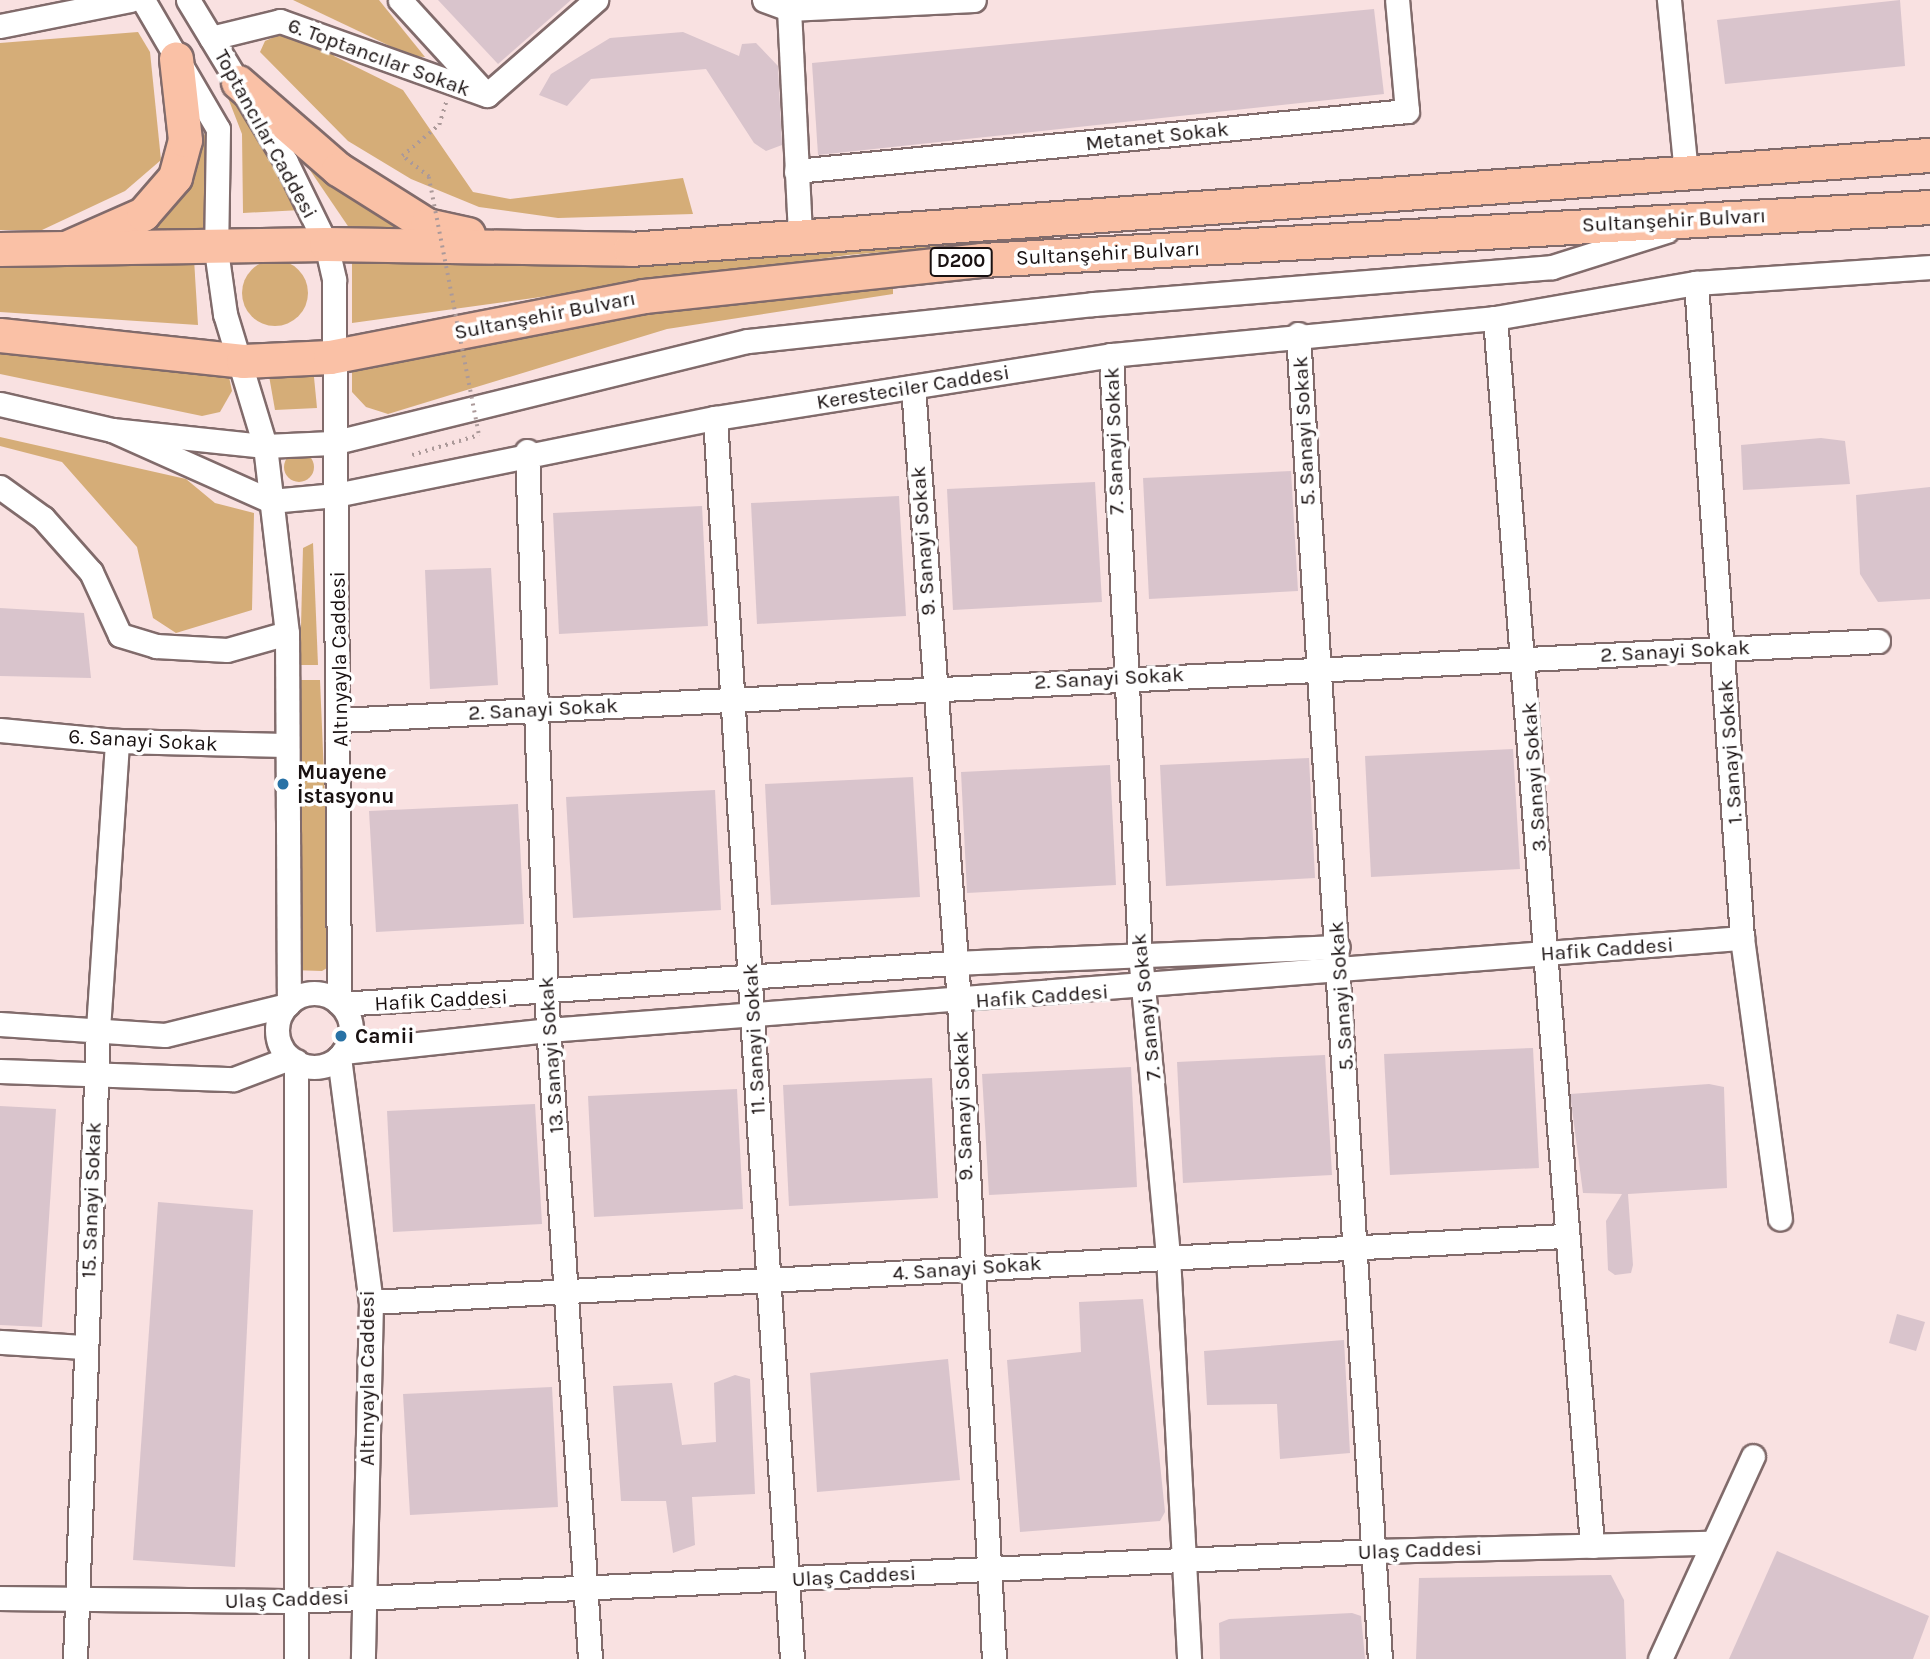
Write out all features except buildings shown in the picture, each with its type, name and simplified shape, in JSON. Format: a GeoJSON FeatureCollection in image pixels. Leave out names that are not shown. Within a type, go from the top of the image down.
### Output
{"type":"FeatureCollection","features":[{"type":"Feature","properties":{"kind":"highway"},"geometry":{"type":"LineString","coordinates":[[57,251],[143,214],[175,177],[185,140],[176,58]]}},
{"type":"Feature","properties":{"kind":"highway"},"geometry":{"type":"LineString","coordinates":[[238,82],[338,169],[427,225],[535,248]]}},
{"type":"Feature","properties":{"kind":"highway","name":"Sultanşehir Bulvarı"},"geometry":{"type":"LineString","coordinates":[[0,249],[216,250],[326,244],[630,249],[1930,155]]}},
{"type":"Feature","properties":{"kind":"highway","name":"Sultanşehir Bulvarı"},"geometry":{"type":"LineString","coordinates":[[0,335],[243,361],[330,356],[644,296],[982,260],[1930,207]]}},
{"type":"Feature","properties":{"kind":"street"},"geometry":{"type":"LineString","coordinates":[[0,26],[130,0]]}},
{"type":"Feature","properties":{"kind":"street","name":"Toptancılar Caddesi"},"geometry":{"type":"LineString","coordinates":[[143,0],[218,129],[216,250],[225,314],[243,361]]}},
{"type":"Feature","properties":{"kind":"street","name":"Toptancılar Caddesi"},"geometry":{"type":"LineString","coordinates":[[188,0],[238,82],[326,244],[334,280],[330,356]]}},
{"type":"Feature","properties":{"kind":"street"},"geometry":{"type":"LineString","coordinates":[[400,0],[487,95]]}},
{"type":"Feature","properties":{"kind":"street","name":"6. Toptancılar Sokak"},"geometry":{"type":"LineString","coordinates":[[211,38],[280,21],[487,95],[596,0]]}},
{"type":"Feature","properties":{"kind":"street"},"geometry":{"type":"LineString","coordinates":[[764,0],[789,9],[974,0]]}},
{"type":"Feature","properties":{"kind":"street","name":"Metanet Sokak"},"geometry":{"type":"LineString","coordinates":[[796,172],[1407,111],[1397,0]]}},
{"type":"Feature","properties":{"kind":"street"},"geometry":{"type":"LineString","coordinates":[[1669,0],[1686,173]]}},
{"type":"Feature","properties":{"kind":"street"},"geometry":{"type":"LineString","coordinates":[[789,9],[800,237]]}},
{"type":"Feature","properties":{"kind":"street"},"geometry":{"type":"LineString","coordinates":[[0,404],[112,430],[265,446],[332,443],[748,341],[1093,304],[1552,267],[1707,218]]}},
{"type":"Feature","properties":{"kind":"street","name":"Keresteciler Caddesi"},"geometry":{"type":"LineString","coordinates":[[271,501],[336,495],[527,451],[715,418],[1111,355],[1298,334],[1496,318],[1696,283],[1930,267]]}},
{"type":"Feature","properties":{"kind":"street","name":"1. Sanayi Sokak"},"geometry":{"type":"LineString","coordinates":[[1696,283],[1742,939],[1780,1218]]}},
{"type":"Feature","properties":{"kind":"street","name":"3. Sanayi Sokak"},"geometry":{"type":"LineString","coordinates":[[1496,318],[1526,659],[1563,1236],[1592,1546]]}},
{"type":"Feature","properties":{"kind":"street","name":"5. Sanayi Sokak"},"geometry":{"type":"LineString","coordinates":[[1298,334],[1340,971],[1380,1659]]}},
{"type":"Feature","properties":{"kind":"street","name":"7. Sanayi Sokak"},"geometry":{"type":"LineString","coordinates":[[1111,355],[1124,677],[1140,954],[1146,988],[1168,1256],[1189,1659]]}},
{"type":"Feature","properties":{"kind":"street","name":"Altınyayla Caddesi"},"geometry":{"type":"LineString","coordinates":[[330,356],[336,495],[340,720],[340,1004]]}},
{"type":"Feature","properties":{"kind":"street"},"geometry":{"type":"LineString","coordinates":[[243,361],[265,446],[288,633],[285,745],[288,1004],[278,1035],[293,1059],[296,1659]]}},
{"type":"Feature","properties":{"kind":"street","name":"9. Sanayi Sokak"},"geometry":{"type":"LineString","coordinates":[[913,387],[933,688],[959,1002],[969,1268],[994,1659]]}},
{"type":"Feature","properties":{"kind":"street","name":"11. Sanayi Sokak"},"geometry":{"type":"LineString","coordinates":[[715,418],[792,1659]]}},
{"type":"Feature","properties":{"kind":"street"},"geometry":{"type":"LineString","coordinates":[[112,430],[271,501]]}},
{"type":"Feature","properties":{"kind":"street","name":"13. Sanayi Sokak"},"geometry":{"type":"LineString","coordinates":[[527,451],[533,710],[546,994],[590,1659]]}},
{"type":"Feature","properties":{"kind":"street"},"geometry":{"type":"LineString","coordinates":[[0,487],[43,518],[91,572],[120,635],[156,646],[228,650],[288,633]]}},
{"type":"Feature","properties":{"kind":"street","name":"2. Sanayi Sokak"},"geometry":{"type":"LineString","coordinates":[[340,720],[1318,667],[1878,641]]}},
{"type":"Feature","properties":{"kind":"street","name":"6. Sanayi Sokak"},"geometry":{"type":"LineString","coordinates":[[0,730],[117,741],[285,745]]}},
{"type":"Feature","properties":{"kind":"street","name":"15. Sanayi Sokak"},"geometry":{"type":"LineString","coordinates":[[75,1659],[84,1347],[98,1029],[117,741]]}},
{"type":"Feature","properties":{"kind":"street","name":"Hafik Caddesi"},"geometry":{"type":"LineString","coordinates":[[341,1055],[548,1030],[1146,988],[1742,939]]}},
{"type":"Feature","properties":{"kind":"street","name":"Hafik Caddesi"},"geometry":{"type":"LineString","coordinates":[[340,1004],[546,994],[751,975],[954,963],[1338,947]]}},
{"type":"Feature","properties":{"kind":"street"},"geometry":{"type":"LineString","coordinates":[[0,1024],[165,1035],[288,1004],[317,993],[340,1004],[351,1028],[341,1055],[314,1067],[293,1059],[234,1079],[0,1072]]}},
{"type":"Feature","properties":{"kind":"street","name":"Altınyayla Caddesi"},"geometry":{"type":"LineString","coordinates":[[341,1055],[371,1302],[363,1659]]}},
{"type":"Feature","properties":{"kind":"street","name":"4. Sanayi Sokak"},"geometry":{"type":"LineString","coordinates":[[371,1302],[567,1294],[1356,1244],[1563,1236]]}},
{"type":"Feature","properties":{"kind":"street"},"geometry":{"type":"LineString","coordinates":[[0,1342],[84,1347]]}},
{"type":"Feature","properties":{"kind":"street"},"geometry":{"type":"LineString","coordinates":[[1660,1659],[1708,1544],[1753,1456]]}},
{"type":"Feature","properties":{"kind":"street","name":"Ulaş Caddesi"},"geometry":{"type":"LineString","coordinates":[[0,1598],[78,1601],[296,1601],[787,1580],[1375,1550],[1708,1544]]}},
{"type":"Feature","properties":{"kind":"path"},"geometry":{"type":"LineString","coordinates":[[452,83],[439,125],[402,156],[429,177],[478,435]]}},
{"type":"Feature","properties":{"kind":"shaded area"},"geometry":{"type":"Polygon","coordinates":[[[293,0],[379,0],[425,57],[411,56],[293,0]]]}},
{"type":"Feature","properties":{"kind":"shaded area"},"geometry":{"type":"Polygon","coordinates":[[[138,32],[150,52],[161,160],[125,191],[42,230],[0,230],[0,43],[138,32]]]}},
{"type":"Feature","properties":{"kind":"shaded area"},"geometry":{"type":"Polygon","coordinates":[[[283,33],[331,46],[334,56],[403,90],[473,192],[510,199],[683,178],[693,214],[558,218],[479,207],[411,179],[348,141],[260,52],[265,41],[283,33]]]}},
{"type":"Feature","properties":{"kind":"shaded area"},"geometry":{"type":"Polygon","coordinates":[[[216,67],[301,210],[243,213],[242,134],[216,67]]]}},
{"type":"Feature","properties":{"kind":"shaded area"},"geometry":{"type":"Polygon","coordinates":[[[207,127],[213,182],[203,231],[149,233],[193,167],[207,127]]]}},
{"type":"Feature","properties":{"kind":"shaded area"},"geometry":{"type":"Polygon","coordinates":[[[301,157],[416,238],[354,235],[301,157]]]}},
{"type":"Feature","properties":{"kind":"shaded area"},"geometry":{"type":"Polygon","coordinates":[[[1040,227],[1045,239],[848,255],[352,323],[352,253],[1040,227]]]}},
{"type":"Feature","properties":{"kind":"shaded area"},"geometry":{"type":"Polygon","coordinates":[[[194,259],[198,325],[0,312],[0,263],[194,259]]]}},
{"type":"Feature","properties":{"kind":"shaded area"},"geometry":{"type":"Polygon","coordinates":[[[281,260],[299,269],[306,280],[306,306],[299,317],[288,324],[269,326],[251,317],[244,306],[242,287],[251,269],[262,262],[281,260]]]}},
{"type":"Feature","properties":{"kind":"shaded area"},"geometry":{"type":"Polygon","coordinates":[[[893,279],[893,294],[667,329],[388,414],[366,407],[352,392],[352,368],[591,319],[893,279]]]}},
{"type":"Feature","properties":{"kind":"shaded area"},"geometry":{"type":"Polygon","coordinates":[[[0,343],[228,372],[232,391],[220,412],[202,416],[0,374],[0,343]]]}},
{"type":"Feature","properties":{"kind":"shaded area"},"geometry":{"type":"Polygon","coordinates":[[[313,367],[317,408],[275,410],[268,370],[313,367]]]}},
{"type":"Feature","properties":{"kind":"shaded area"},"geometry":{"type":"Polygon","coordinates":[[[0,437],[186,479],[215,503],[254,513],[252,610],[176,633],[153,618],[137,547],[62,462],[0,446],[0,437]]]}},
{"type":"Feature","properties":{"kind":"shaded area"},"geometry":{"type":"Polygon","coordinates":[[[299,452],[310,456],[314,467],[310,478],[299,482],[288,478],[284,467],[288,456],[299,452]]]}},
{"type":"Feature","properties":{"kind":"shaded area"},"geometry":{"type":"Polygon","coordinates":[[[313,543],[318,665],[300,665],[303,548],[313,543]]]}},
{"type":"Feature","properties":{"kind":"shaded area"},"geometry":{"type":"Polygon","coordinates":[[[298,680],[320,680],[332,965],[322,971],[291,970],[298,680]]]}},
{"type":"Feature","properties":{"kind":"place","name":"Muayene İstasyonu"},"geometry":{"type":"Point","coordinates":[283,784]}},
{"type":"Feature","properties":{"kind":"place","name":"Camii"},"geometry":{"type":"Point","coordinates":[341,1036]}}]}
